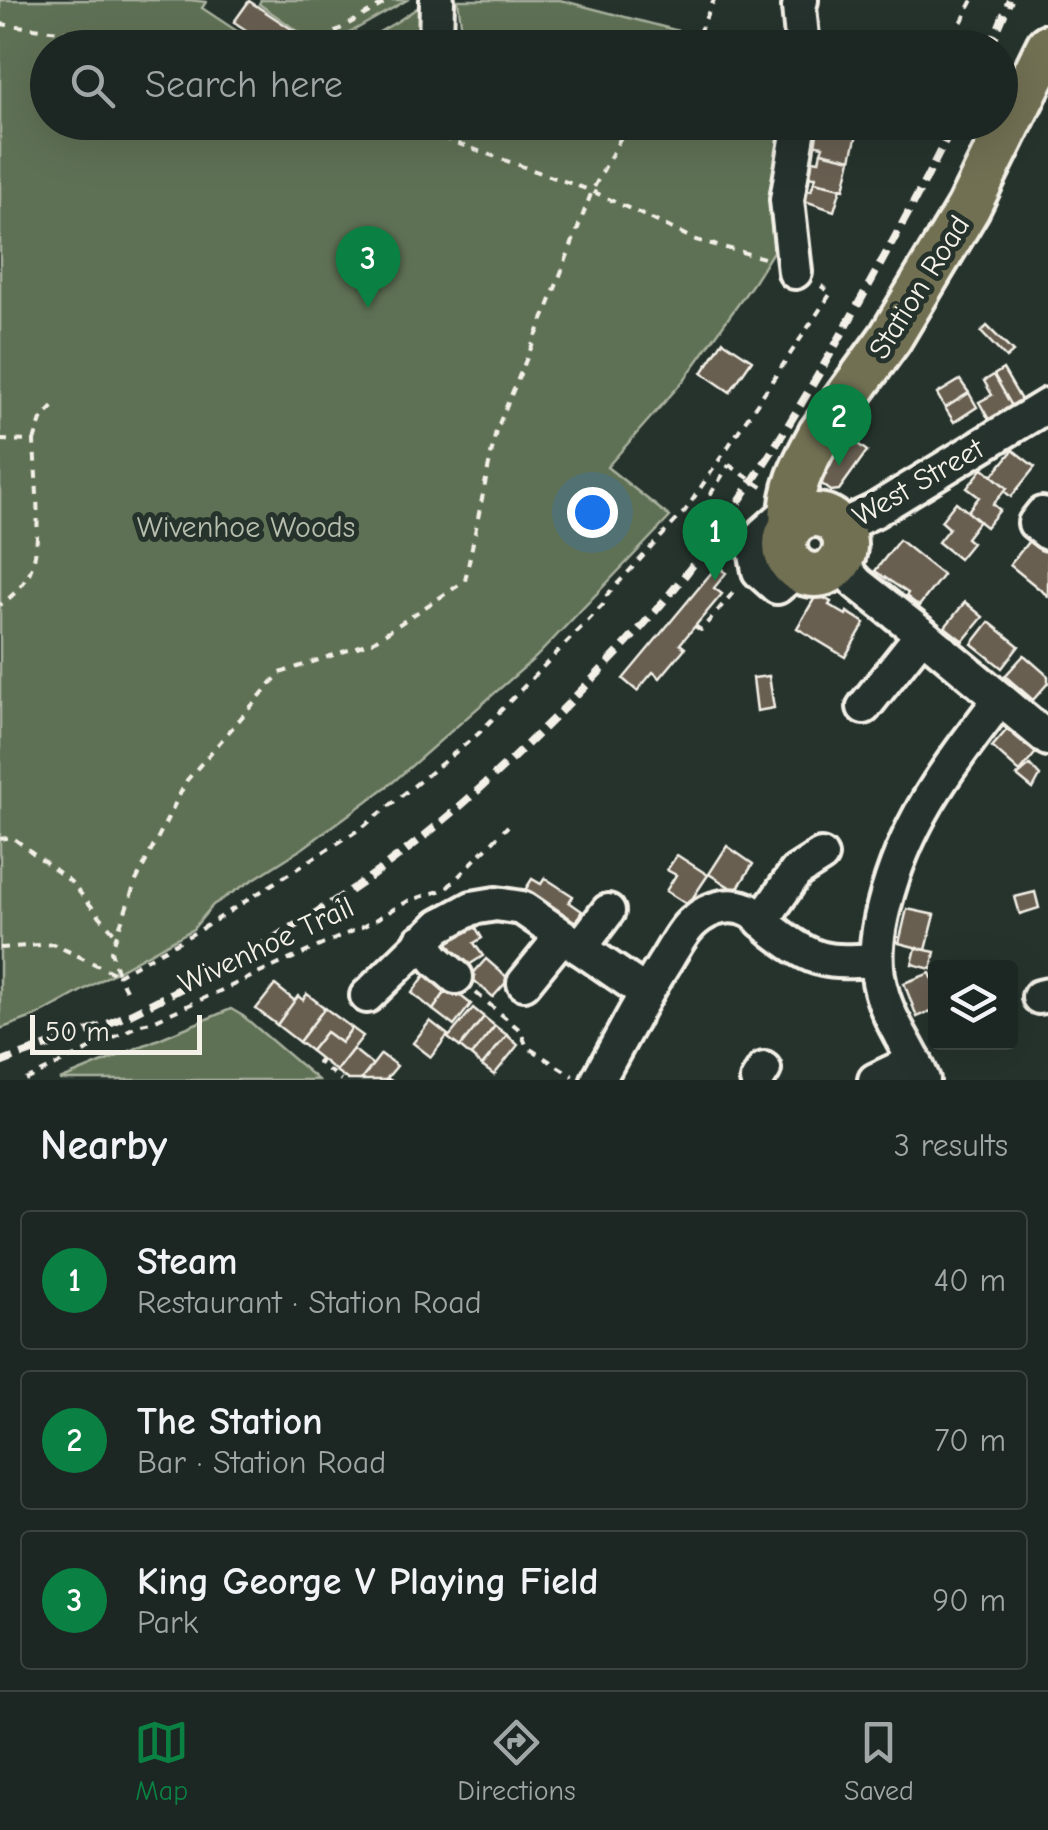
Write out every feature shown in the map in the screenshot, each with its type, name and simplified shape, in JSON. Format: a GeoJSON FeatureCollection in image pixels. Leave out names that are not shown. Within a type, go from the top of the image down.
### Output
{"type":"FeatureCollection","features":[{"type":"Feature","properties":{"kind":"main road","name":"Station Road"},"geometry":{"type":"LineString","coordinates":[[1018,115],[1044,66]]}},
{"type":"Feature","properties":{"kind":"main road","name":"Station Road"},"geometry":{"type":"LineString","coordinates":[[783,508],[814,445],[913,302],[1004,140]]}},
{"type":"Feature","properties":{"kind":"main road"},"geometry":{"type":"LineString","coordinates":[[783,508],[803,517],[830,518],[840,546],[833,571],[774,578],[786,554],[783,508]]}},
{"type":"Feature","properties":{"kind":"street"},"geometry":{"type":"LineString","coordinates":[[436,30],[437,0]]}},
{"type":"Feature","properties":{"kind":"street"},"geometry":{"type":"LineString","coordinates":[[801,0],[801,30]]}},
{"type":"Feature","properties":{"kind":"street"},"geometry":{"type":"LineString","coordinates":[[797,140],[787,200],[807,279]]}},
{"type":"Feature","properties":{"kind":"street","name":"West Street"},"geometry":{"type":"LineString","coordinates":[[840,546],[874,511],[1048,405]]}},
{"type":"Feature","properties":{"kind":"street"},"geometry":{"type":"LineString","coordinates":[[840,546],[856,583],[1000,699],[1043,725]]}},
{"type":"Feature","properties":{"kind":"street"},"geometry":{"type":"LineString","coordinates":[[864,708],[922,634]]}},
{"type":"Feature","properties":{"kind":"street"},"geometry":{"type":"LineString","coordinates":[[875,1080],[919,1070],[890,1016],[876,960],[880,923],[894,870],[904,842],[940,778],[1000,699]]}},
{"type":"Feature","properties":{"kind":"street"},"geometry":{"type":"LineString","coordinates":[[762,921],[796,872],[821,856]]}},
{"type":"Feature","properties":{"kind":"street"},"geometry":{"type":"LineString","coordinates":[[367,996],[438,926],[472,908],[496,904],[522,908],[646,993]]}},
{"type":"Feature","properties":{"kind":"street"},"geometry":{"type":"LineString","coordinates":[[598,1080],[646,993],[692,922],[712,909],[730,906],[754,913],[806,954],[823,961],[876,960]]}},
{"type":"Feature","properties":{"kind":"street"},"geometry":{"type":"LineString","coordinates":[[524,983],[608,911]]}},
{"type":"Feature","properties":{"kind":"street"},"geometry":{"type":"LineString","coordinates":[[422,942],[456,977]]}},
{"type":"Feature","properties":{"kind":"path"},"geometry":{"type":"LineString","coordinates":[[338,30],[390,0]]}},
{"type":"Feature","properties":{"kind":"path"},"geometry":{"type":"LineString","coordinates":[[700,30],[714,0]]}},
{"type":"Feature","properties":{"kind":"path"},"geometry":{"type":"LineString","coordinates":[[957,30],[972,0]]}},
{"type":"Feature","properties":{"kind":"path"},"geometry":{"type":"LineString","coordinates":[[0,24],[51,30]]}},
{"type":"Feature","properties":{"kind":"path"},"geometry":{"type":"LineString","coordinates":[[118,975],[203,928],[363,827],[478,734],[603,604],[684,511],[831,293],[766,258],[696,240],[592,191],[448,140]]}},
{"type":"Feature","properties":{"kind":"path"},"geometry":{"type":"LineString","coordinates":[[126,990],[112,951],[116,936],[136,881],[188,780],[280,673],[372,642],[465,582],[496,431],[546,315],[592,191],[619,140]]}},
{"type":"Feature","properties":{"kind":"path"},"geometry":{"type":"LineString","coordinates":[[0,605],[12,596],[31,570],[37,533],[34,441],[41,420],[58,402]]}},
{"type":"Feature","properties":{"kind":"path"},"geometry":{"type":"LineString","coordinates":[[0,440],[34,441]]}},
{"type":"Feature","properties":{"kind":"path"},"geometry":{"type":"LineString","coordinates":[[705,483],[711,492],[729,465],[783,508]]}},
{"type":"Feature","properties":{"kind":"path"},"geometry":{"type":"LineString","coordinates":[[695,626],[702,630],[774,578]]}},
{"type":"Feature","properties":{"kind":"path","name":"Wivenhoe Trail"},"geometry":{"type":"LineString","coordinates":[[26,1080],[141,1024],[364,926],[408,901],[446,888],[508,826]]}},
{"type":"Feature","properties":{"kind":"path"},"geometry":{"type":"LineString","coordinates":[[0,840],[12,837],[70,881],[116,936]]}},
{"type":"Feature","properties":{"kind":"path"},"geometry":{"type":"LineString","coordinates":[[0,948],[54,944],[118,975]]}},
{"type":"Feature","properties":{"kind":"path"},"geometry":{"type":"LineString","coordinates":[[456,977],[520,1030],[527,1047],[580,1080]]}},
{"type":"Feature","properties":{"kind":"path"},"geometry":{"type":"LineString","coordinates":[[138,1016],[141,1024]]}},
{"type":"Feature","properties":{"kind":"path"},"geometry":{"type":"LineString","coordinates":[[321,1059],[318,1062],[341,1080]]}},
{"type":"Feature","properties":{"kind":"green space","name":"Wivenhoe Woods"},"geometry":{"type":"Polygon","coordinates":[[[0,0],[206,2],[202,8],[235,30],[30,30],[30,140],[785,140],[782,237],[684,380],[607,467],[670,517],[536,657],[393,782],[303,848],[213,905],[193,929],[38,1015],[0,1029],[0,0]]]}},
{"type":"Feature","properties":{"kind":"green space"},"geometry":{"type":"Polygon","coordinates":[[[261,0],[407,0],[354,30],[297,30],[259,4],[261,0]]]}},
{"type":"Feature","properties":{"kind":"green space"},"geometry":{"type":"Polygon","coordinates":[[[429,0],[431,30],[383,30],[429,0]]]}},
{"type":"Feature","properties":{"kind":"green space"},"geometry":{"type":"Polygon","coordinates":[[[458,0],[560,0],[675,30],[462,30],[458,0]]]}},
{"type":"Feature","properties":{"kind":"green space"},"geometry":{"type":"Polygon","coordinates":[[[231,1009],[318,1080],[60,1080],[231,1009]]]}},
{"type":"Feature","properties":{"kind":"building"},"geometry":{"type":"Polygon","coordinates":[[[249,1],[293,30],[246,30],[234,22],[249,1]]]}},
{"type":"Feature","properties":{"kind":"building"},"geometry":{"type":"Polygon","coordinates":[[[811,140],[856,140],[851,159],[821,152],[823,146],[811,144],[811,140]]]}},
{"type":"Feature","properties":{"kind":"building"},"geometry":{"type":"Polygon","coordinates":[[[821,152],[851,159],[844,189],[805,176],[807,159],[819,161],[821,152]]]}},
{"type":"Feature","properties":{"kind":"building"},"geometry":{"type":"Polygon","coordinates":[[[814,182],[841,188],[834,211],[796,198],[799,187],[811,191],[814,182]]]}},
{"type":"Feature","properties":{"kind":"building"},"geometry":{"type":"Polygon","coordinates":[[[987,326],[1013,352],[1006,358],[981,332],[987,326]]]}},
{"type":"Feature","properties":{"kind":"building"},"geometry":{"type":"Polygon","coordinates":[[[723,341],[752,360],[730,392],[702,373],[723,341]]]}},
{"type":"Feature","properties":{"kind":"building"},"geometry":{"type":"Polygon","coordinates":[[[1003,369],[1024,405],[1014,410],[994,375],[1003,369]]]}},
{"type":"Feature","properties":{"kind":"building"},"geometry":{"type":"Polygon","coordinates":[[[994,375],[1014,410],[991,423],[979,402],[992,395],[984,381],[994,375]]]}},
{"type":"Feature","properties":{"kind":"building"},"geometry":{"type":"Polygon","coordinates":[[[960,380],[969,393],[945,408],[937,394],[960,380]]]}},
{"type":"Feature","properties":{"kind":"building"},"geometry":{"type":"Polygon","coordinates":[[[969,393],[977,407],[954,422],[945,408],[969,393]]]}},
{"type":"Feature","properties":{"kind":"building"},"geometry":{"type":"Polygon","coordinates":[[[845,434],[867,451],[839,490],[831,491],[818,481],[816,473],[845,434]]]}},
{"type":"Feature","properties":{"kind":"building"},"geometry":{"type":"Polygon","coordinates":[[[1013,450],[1035,467],[1011,497],[1004,491],[1007,488],[992,476],[1013,450]]]}},
{"type":"Feature","properties":{"kind":"building"},"geometry":{"type":"Polygon","coordinates":[[[983,468],[1007,488],[993,504],[1000,510],[986,527],[967,512],[979,497],[967,488],[983,468]]]}},
{"type":"Feature","properties":{"kind":"building"},"geometry":{"type":"Polygon","coordinates":[[[956,502],[979,521],[966,538],[972,543],[959,559],[938,542],[949,528],[941,521],[956,502]]]}},
{"type":"Feature","properties":{"kind":"building"},"geometry":{"type":"Polygon","coordinates":[[[1032,537],[1048,547],[1048,596],[1010,565],[1032,537]]]}},
{"type":"Feature","properties":{"kind":"building"},"geometry":{"type":"Polygon","coordinates":[[[899,540],[943,575],[919,606],[906,596],[908,593],[875,571],[899,540]]]}},
{"type":"Feature","properties":{"kind":"building"},"geometry":{"type":"Polygon","coordinates":[[[717,566],[726,573],[714,588],[722,594],[680,644],[685,648],[660,678],[653,672],[637,691],[623,679],[717,566]]]}},
{"type":"Feature","properties":{"kind":"building"},"geometry":{"type":"Polygon","coordinates":[[[817,594],[831,602],[829,605],[865,623],[845,657],[797,628],[817,594]]]}},
{"type":"Feature","properties":{"kind":"building"},"geometry":{"type":"Polygon","coordinates":[[[965,602],[983,617],[963,641],[945,627],[965,602]]]}},
{"type":"Feature","properties":{"kind":"building"},"geometry":{"type":"Polygon","coordinates":[[[989,622],[1019,646],[1002,668],[972,644],[989,622]]]}},
{"type":"Feature","properties":{"kind":"building"},"geometry":{"type":"Polygon","coordinates":[[[1024,655],[1048,676],[1048,683],[1033,700],[1005,676],[1024,655]]]}},
{"type":"Feature","properties":{"kind":"building"},"geometry":{"type":"Polygon","coordinates":[[[769,676],[774,708],[757,711],[753,678],[769,676]]]}},
{"type":"Feature","properties":{"kind":"building"},"geometry":{"type":"Polygon","coordinates":[[[1010,726],[1038,750],[1020,772],[992,747],[1010,726]]]}},
{"type":"Feature","properties":{"kind":"building"},"geometry":{"type":"Polygon","coordinates":[[[1030,765],[1040,776],[1033,789],[1017,776],[1030,765]]]}},
{"type":"Feature","properties":{"kind":"building"},"geometry":{"type":"Polygon","coordinates":[[[727,846],[753,864],[736,891],[709,874],[727,846]]]}},
{"type":"Feature","properties":{"kind":"building"},"geometry":{"type":"Polygon","coordinates":[[[677,855],[708,875],[688,905],[666,891],[676,875],[667,870],[677,855]]]}},
{"type":"Feature","properties":{"kind":"building"},"geometry":{"type":"Polygon","coordinates":[[[545,878],[573,896],[569,902],[582,911],[571,929],[520,898],[532,879],[541,884],[545,878]]]}},
{"type":"Feature","properties":{"kind":"building"},"geometry":{"type":"Polygon","coordinates":[[[1035,892],[1039,908],[1020,914],[1015,897],[1035,892]]]}},
{"type":"Feature","properties":{"kind":"building"},"geometry":{"type":"Polygon","coordinates":[[[907,909],[935,915],[926,950],[899,943],[907,909]]]}},
{"type":"Feature","properties":{"kind":"building"},"geometry":{"type":"Polygon","coordinates":[[[472,921],[482,938],[474,943],[483,956],[464,968],[445,938],[472,921]]]}},
{"type":"Feature","properties":{"kind":"building"},"geometry":{"type":"Polygon","coordinates":[[[916,948],[935,952],[933,960],[928,960],[928,968],[912,964],[916,948]]]}},
{"type":"Feature","properties":{"kind":"building"},"geometry":{"type":"Polygon","coordinates":[[[486,959],[509,979],[493,997],[470,977],[486,959]]]}},
{"type":"Feature","properties":{"kind":"building"},"geometry":{"type":"Polygon","coordinates":[[[428,971],[449,987],[433,1010],[412,993],[428,971]]]}},
{"type":"Feature","properties":{"kind":"building"},"geometry":{"type":"Polygon","coordinates":[[[928,974],[928,1012],[917,1017],[904,983],[928,974]]]}},
{"type":"Feature","properties":{"kind":"building"},"geometry":{"type":"Polygon","coordinates":[[[275,985],[295,1001],[277,1025],[256,1009],[275,985]]]}},
{"type":"Feature","properties":{"kind":"building"},"geometry":{"type":"Polygon","coordinates":[[[449,987],[471,1004],[454,1026],[433,1010],[449,987]]]}},
{"type":"Feature","properties":{"kind":"building"},"geometry":{"type":"Polygon","coordinates":[[[307,994],[325,1008],[299,1042],[277,1025],[298,996],[303,1000],[307,994]]]}},
{"type":"Feature","properties":{"kind":"building"},"geometry":{"type":"Polygon","coordinates":[[[325,1008],[352,1028],[341,1043],[326,1032],[311,1051],[299,1042],[325,1008]]]}},
{"type":"Feature","properties":{"kind":"building"},"geometry":{"type":"Polygon","coordinates":[[[473,1008],[484,1017],[460,1047],[448,1038],[473,1008]]]}},
{"type":"Feature","properties":{"kind":"building"},"geometry":{"type":"Polygon","coordinates":[[[484,1017],[495,1026],[471,1056],[460,1047],[484,1017]]]}},
{"type":"Feature","properties":{"kind":"building"},"geometry":{"type":"Polygon","coordinates":[[[430,1021],[448,1035],[431,1057],[413,1043],[430,1021]]]}},
{"type":"Feature","properties":{"kind":"building"},"geometry":{"type":"Polygon","coordinates":[[[495,1026],[507,1035],[482,1066],[471,1056],[495,1026]]]}},
{"type":"Feature","properties":{"kind":"building"},"geometry":{"type":"Polygon","coordinates":[[[352,1028],[363,1036],[336,1071],[311,1051],[326,1032],[341,1043],[352,1028]]]}},
{"type":"Feature","properties":{"kind":"building"},"geometry":{"type":"Polygon","coordinates":[[[507,1035],[518,1045],[494,1075],[482,1066],[507,1035]]]}},
{"type":"Feature","properties":{"kind":"building"},"geometry":{"type":"Polygon","coordinates":[[[353,1049],[373,1065],[361,1080],[348,1080],[336,1071],[353,1049]]]}},
{"type":"Feature","properties":{"kind":"building"},"geometry":{"type":"Polygon","coordinates":[[[381,1054],[397,1066],[387,1078],[390,1080],[361,1080],[381,1054]]]}},
{"type":"Feature","properties":{"kind":"railway"},"geometry":{"type":"LineString","coordinates":[[998,30],[1010,0]]}},
{"type":"Feature","properties":{"kind":"railway"},"geometry":{"type":"LineString","coordinates":[[0,1063],[134,1012],[304,920],[422,838],[543,728],[659,606],[736,506],[840,337],[945,140]]}},
{"type":"Feature","properties":{"kind":"place","name":"King George V Playing Field"},"geometry":{"type":"Point","coordinates":[368,308]}},
{"type":"Feature","properties":{"kind":"place","name":"The Station"},"geometry":{"type":"Point","coordinates":[839,466]}},
{"type":"Feature","properties":{"kind":"place","name":"Steam"},"geometry":{"type":"Point","coordinates":[715,581]}}]}
